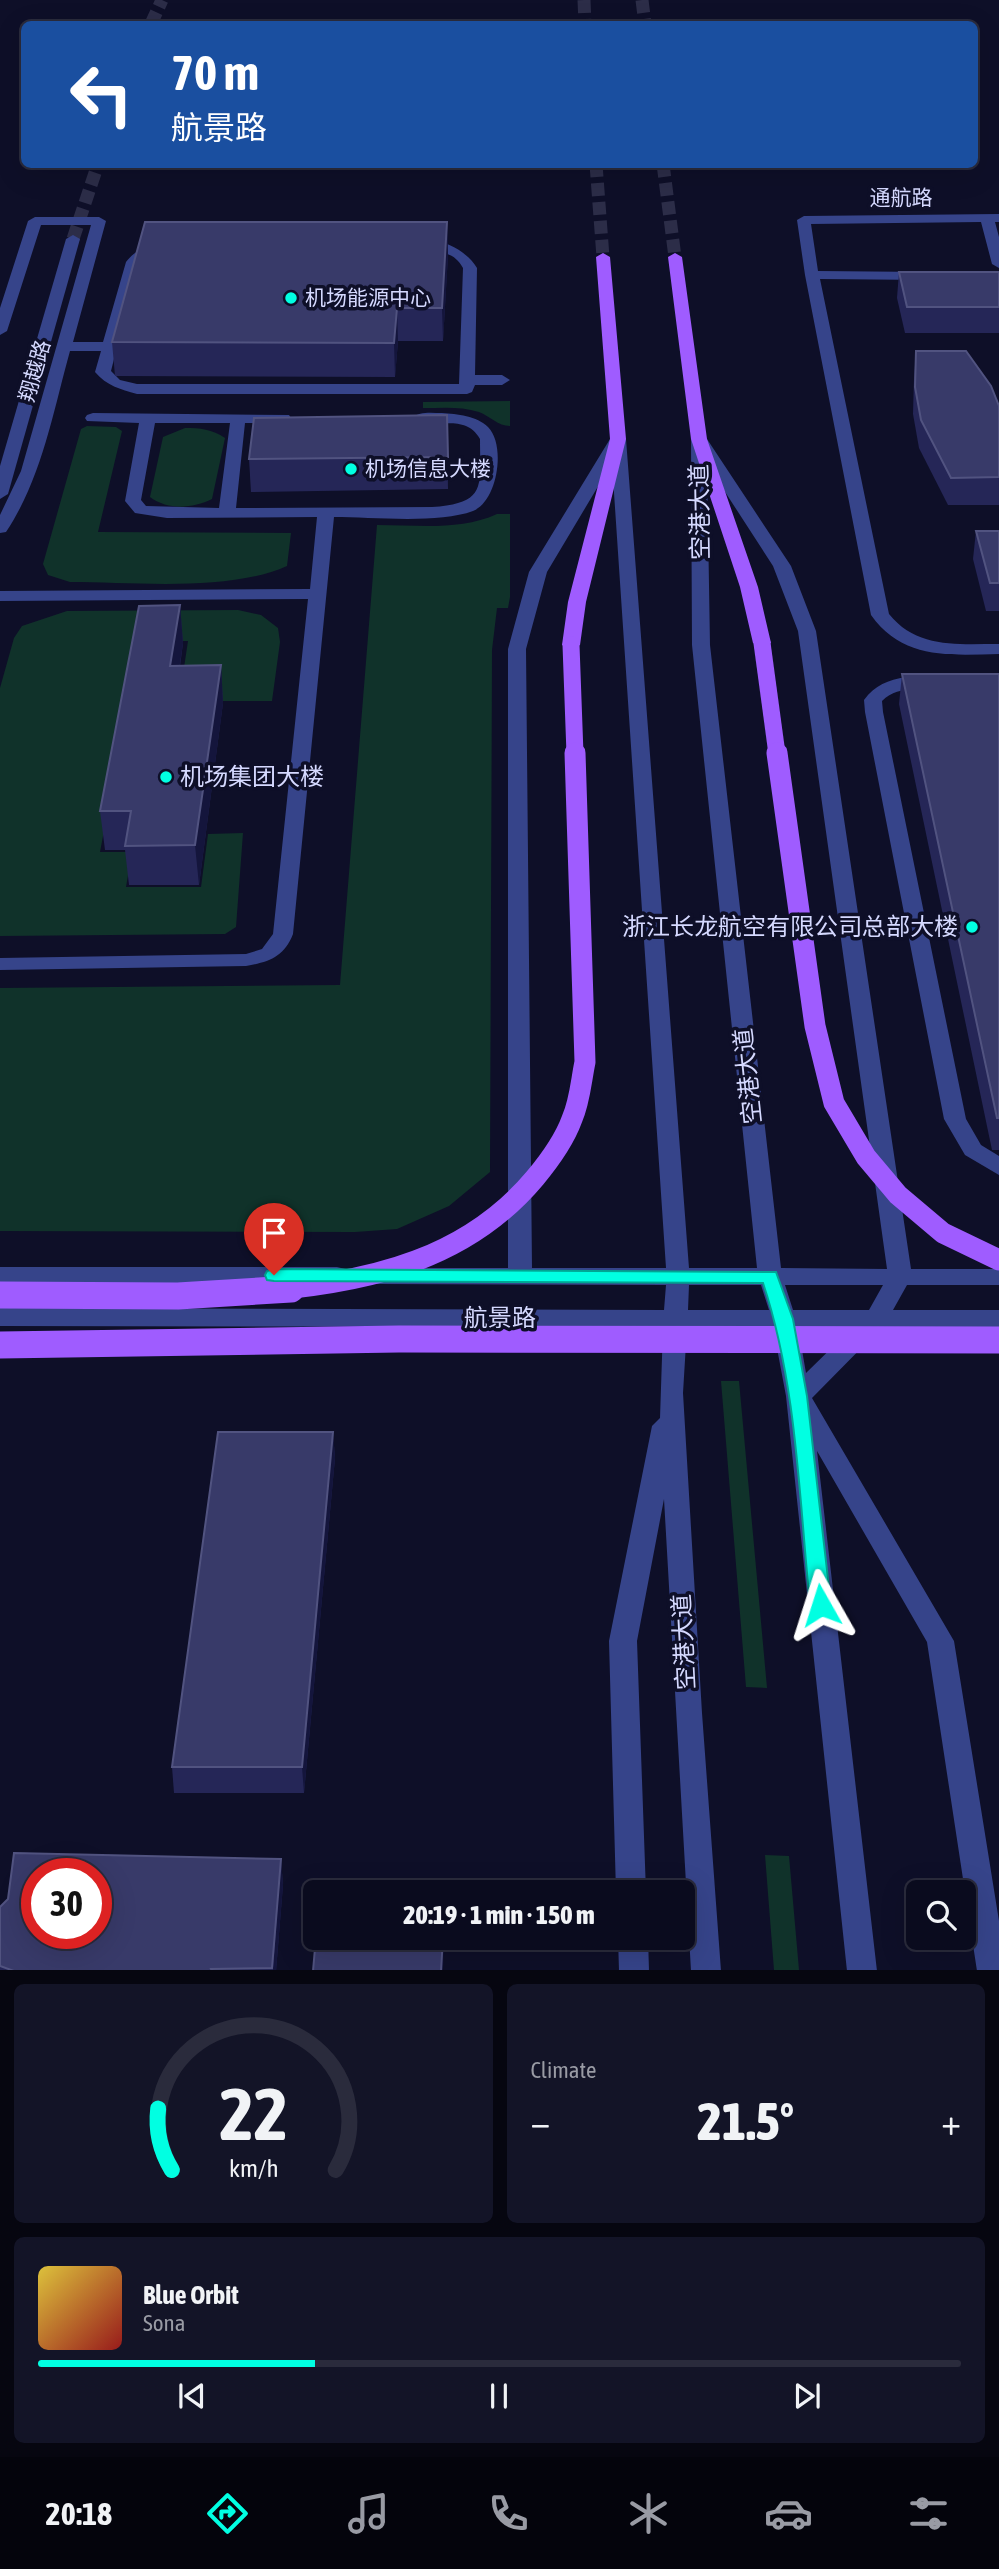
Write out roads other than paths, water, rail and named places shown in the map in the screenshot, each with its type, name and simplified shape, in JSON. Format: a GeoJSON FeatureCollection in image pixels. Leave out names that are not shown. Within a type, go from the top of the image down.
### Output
{"type":"FeatureCollection","features":[{"type":"Feature","properties":{"kind":"main road","name":"空港大道"},"geometry":{"type":"LineString","coordinates":[[0,1295],[207,1295],[266,1292],[333,1283],[410,1264],[470,1237],[513,1204],[551,1160],[576,1110],[584,1062],[571,645],[577,602],[618,439],[603,257]]}},
{"type":"Feature","properties":{"kind":"main road","name":"空港大道"},"geometry":{"type":"LineString","coordinates":[[675,257],[699,439],[749,587],[762,643],[815,1026],[834,1103],[866,1157],[898,1195],[943,1233],[999,1260]]}},
{"type":"Feature","properties":{"kind":"main road"},"geometry":{"type":"LineString","coordinates":[[0,1345],[399,1339],[999,1340]]}},
{"type":"Feature","properties":{"kind":"street","name":"通航路"},"geometry":{"type":"LineString","coordinates":[[812,275],[804,220],[993,218]]}},
{"type":"Feature","properties":{"kind":"street"},"geometry":{"type":"LineString","coordinates":[[993,218],[999,264]]}},
{"type":"Feature","properties":{"kind":"street","name":"翔越路"},"geometry":{"type":"LineString","coordinates":[[0,331],[35,221],[99,221],[29,471],[16,502],[0,528]]}},
{"type":"Feature","properties":{"kind":"street","name":"翔越路"},"geometry":{"type":"LineString","coordinates":[[0,494],[73,239]]}},
{"type":"Feature","properties":{"kind":"street"},"geometry":{"type":"LineString","coordinates":[[178,246],[144,251],[134,259],[103,372],[116,383],[137,389],[467,389],[470,268],[465,257],[458,251],[405,246]]}},
{"type":"Feature","properties":{"kind":"street"},"geometry":{"type":"LineString","coordinates":[[946,276],[812,275],[880,615],[889,629],[902,639],[920,645],[941,649],[999,649]]}},
{"type":"Feature","properties":{"kind":"street"},"geometry":{"type":"LineString","coordinates":[[64,346],[109,347]]}},
{"type":"Feature","properties":{"kind":"street"},"geometry":{"type":"LineString","coordinates":[[467,380],[502,380]]}},
{"type":"Feature","properties":{"kind":"street"},"geometry":{"type":"LineString","coordinates":[[93,418],[305,418]]}},
{"type":"Feature","properties":{"kind":"street"},"geometry":{"type":"LineString","coordinates":[[148,418],[134,492],[136,507],[158,513],[449,512],[468,508],[481,501],[487,492],[486,432],[477,424],[459,420],[399,418]]}},
{"type":"Feature","properties":{"kind":"street"},"geometry":{"type":"LineString","coordinates":[[227,513],[238,418]]}},
{"type":"Feature","properties":{"kind":"street"},"geometry":{"type":"LineString","coordinates":[[520,1276],[517,649],[538,572],[618,439]]}},
{"type":"Feature","properties":{"kind":"street","name":"空港大道"},"geometry":{"type":"LineString","coordinates":[[618,439],[678,1276],[678,1319],[671,1393],[688,1713],[706,1970]]}},
{"type":"Feature","properties":{"kind":"street"},"geometry":{"type":"LineString","coordinates":[[699,439],[782,566],[807,631],[900,1277],[876,1319],[797,1396],[940,1641],[992,1970]]}},
{"type":"Feature","properties":{"kind":"street","name":"空港大道"},"geometry":{"type":"LineString","coordinates":[[699,439],[701,645],[770,1277],[784,1319],[797,1396],[862,1970]]}},
{"type":"Feature","properties":{"kind":"street"},"geometry":{"type":"LineString","coordinates":[[0,964],[246,960],[274,952],[283,934],[326,512]]}},
{"type":"Feature","properties":{"kind":"street"},"geometry":{"type":"LineString","coordinates":[[0,596],[318,594]]}},
{"type":"Feature","properties":{"kind":"street"},"geometry":{"type":"LineString","coordinates":[[944,682],[895,684],[880,690],[873,700],[874,712],[955,1119],[973,1150],[999,1167]]}},
{"type":"Feature","properties":{"kind":"street","name":"航景路"},"geometry":{"type":"LineString","coordinates":[[0,1275],[999,1277]]}},
{"type":"Feature","properties":{"kind":"street","name":"航景路"},"geometry":{"type":"LineString","coordinates":[[0,1317],[999,1319]]}},
{"type":"Feature","properties":{"kind":"street"},"geometry":{"type":"LineString","coordinates":[[631,1880],[623,1641],[671,1393]]}},
{"type":"Feature","properties":{"kind":"street"},"geometry":{"type":"LineString","coordinates":[[633,1950],[634,1970]]}},
{"type":"Feature","properties":{"kind":"tunnel"},"geometry":{"type":"LineString","coordinates":[[152,21],[162,0]]}},
{"type":"Feature","properties":{"kind":"tunnel"},"geometry":{"type":"LineString","coordinates":[[584,0],[585,21]]}},
{"type":"Feature","properties":{"kind":"tunnel"},"geometry":{"type":"LineString","coordinates":[[642,0],[645,21]]}},
{"type":"Feature","properties":{"kind":"tunnel"},"geometry":{"type":"LineString","coordinates":[[73,239],[97,168]]}},
{"type":"Feature","properties":{"kind":"tunnel"},"geometry":{"type":"LineString","coordinates":[[596,168],[603,257]]}},
{"type":"Feature","properties":{"kind":"tunnel"},"geometry":{"type":"LineString","coordinates":[[664,168],[675,257]]}},
{"type":"Feature","properties":{"kind":"place","name":"机场能源中心"},"geometry":{"type":"Point","coordinates":[291,298]}},
{"type":"Feature","properties":{"kind":"place","name":"机场信息大楼"},"geometry":{"type":"Point","coordinates":[351,469]}},
{"type":"Feature","properties":{"kind":"place","name":"机场集团大楼"},"geometry":{"type":"Point","coordinates":[166,777]}},
{"type":"Feature","properties":{"kind":"place","name":"浙江长龙航空有限公司总部大楼"},"geometry":{"type":"Point","coordinates":[972,927]}}]}
